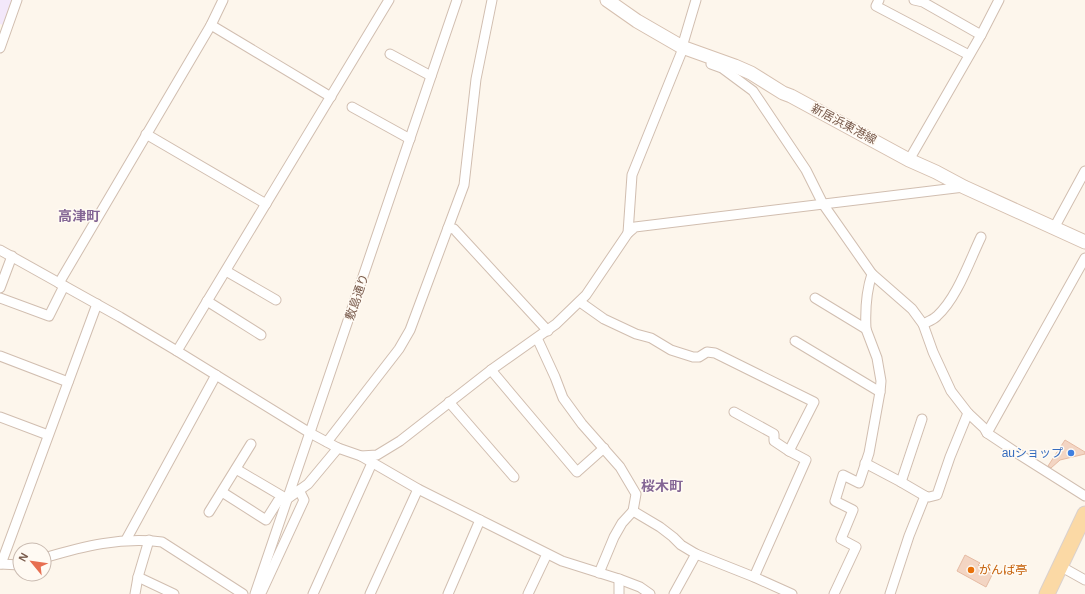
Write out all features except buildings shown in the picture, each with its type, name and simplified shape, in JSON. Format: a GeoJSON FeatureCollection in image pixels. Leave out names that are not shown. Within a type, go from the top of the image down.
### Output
{"type":"FeatureCollection","features":[{"type":"Feature","properties":{"kind":"main road","name":"新居浜東港線"},"geometry":{"type":"LineString","coordinates":[[606,0],[682,49],[735,66],[750,73],[783,93],[909,160],[964,187],[1085,242]]}},
{"type":"Feature","properties":{"kind":"main road"},"geometry":{"type":"LineString","coordinates":[[1047,594],[1085,514]]}},
{"type":"Feature","properties":{"kind":"street"},"geometry":{"type":"LineString","coordinates":[[0,48],[17,0]]}},
{"type":"Feature","properties":{"kind":"street"},"geometry":{"type":"LineString","coordinates":[[0,298],[49,316],[61,284],[146,134],[211,25],[223,0]]}},
{"type":"Feature","properties":{"kind":"street"},"geometry":{"type":"LineString","coordinates":[[177,351],[389,0]]}},
{"type":"Feature","properties":{"kind":"street","name":"敷島通り"},"geometry":{"type":"LineString","coordinates":[[256,594],[430,76],[457,0]]}},
{"type":"Feature","properties":{"kind":"street"},"geometry":{"type":"LineString","coordinates":[[327,442],[399,349],[410,330],[464,185],[476,78],[492,0]]}},
{"type":"Feature","properties":{"kind":"street"},"geometry":{"type":"LineString","coordinates":[[628,233],[632,175],[682,49],[696,0]]}},
{"type":"Feature","properties":{"kind":"street"},"geometry":{"type":"LineString","coordinates":[[879,0],[876,6],[969,55]]}},
{"type":"Feature","properties":{"kind":"street"},"geometry":{"type":"LineString","coordinates":[[914,0],[923,2],[981,34]]}},
{"type":"Feature","properties":{"kind":"street"},"geometry":{"type":"LineString","coordinates":[[909,160],[999,0]]}},
{"type":"Feature","properties":{"kind":"street"},"geometry":{"type":"LineString","coordinates":[[211,25],[331,97]]}},
{"type":"Feature","properties":{"kind":"street"},"geometry":{"type":"LineString","coordinates":[[682,49],[722,68],[753,91],[806,170],[823,204],[872,274],[912,309],[923,324],[933,352],[951,391],[968,413],[988,433],[1085,496]]}},
{"type":"Feature","properties":{"kind":"street"},"geometry":{"type":"LineString","coordinates":[[390,54],[430,76]]}},
{"type":"Feature","properties":{"kind":"street"},"geometry":{"type":"LineString","coordinates":[[352,107],[410,139]]}},
{"type":"Feature","properties":{"kind":"street"},"geometry":{"type":"LineString","coordinates":[[146,134],[266,204]]}},
{"type":"Feature","properties":{"kind":"street"},"geometry":{"type":"LineString","coordinates":[[1054,228],[1085,172]]}},
{"type":"Feature","properties":{"kind":"street"},"geometry":{"type":"LineString","coordinates":[[361,456],[377,455],[405,438],[491,370],[548,331],[586,295],[628,233],[635,227],[964,187]]}},
{"type":"Feature","properties":{"kind":"street"},"geometry":{"type":"LineString","coordinates":[[448,228],[454,229],[548,331]]}},
{"type":"Feature","properties":{"kind":"street"},"geometry":{"type":"LineString","coordinates":[[923,324],[936,317],[949,301],[956,290],[980,237]]}},
{"type":"Feature","properties":{"kind":"street"},"geometry":{"type":"LineString","coordinates":[[0,250],[97,304],[177,351],[310,433],[338,448],[361,456],[418,489],[562,561],[619,579],[650,594]]}},
{"type":"Feature","properties":{"kind":"street"},"geometry":{"type":"LineString","coordinates":[[1,282],[12,256]]}},
{"type":"Feature","properties":{"kind":"street"},"geometry":{"type":"LineString","coordinates":[[988,433],[1085,258]]}},
{"type":"Feature","properties":{"kind":"street"},"geometry":{"type":"LineString","coordinates":[[226,271],[276,300]]}},
{"type":"Feature","properties":{"kind":"street"},"geometry":{"type":"LineString","coordinates":[[834,594],[856,547],[841,539],[853,510],[835,500],[843,475],[859,483],[869,453],[880,392],[881,380],[877,358],[866,329],[865,309],[867,288],[872,274]]}},
{"type":"Feature","properties":{"kind":"street"},"geometry":{"type":"LineString","coordinates":[[815,298],[866,329]]}},
{"type":"Feature","properties":{"kind":"street"},"geometry":{"type":"LineString","coordinates":[[207,301],[261,335]]}},
{"type":"Feature","properties":{"kind":"street"},"geometry":{"type":"LineString","coordinates":[[580,302],[604,319],[636,334],[651,338],[671,350],[693,357],[699,357],[707,352],[715,353],[814,402],[789,451]]}},
{"type":"Feature","properties":{"kind":"street"},"geometry":{"type":"LineString","coordinates":[[12,565],[0,564],[97,304]]}},
{"type":"Feature","properties":{"kind":"street"},"geometry":{"type":"LineString","coordinates":[[537,338],[563,398],[582,424],[620,467],[636,494],[633,511],[622,523],[614,537],[599,573]]}},
{"type":"Feature","properties":{"kind":"street"},"geometry":{"type":"LineString","coordinates":[[795,341],[880,392]]}},
{"type":"Feature","properties":{"kind":"street"},"geometry":{"type":"LineString","coordinates":[[0,356],[68,382]]}},
{"type":"Feature","properties":{"kind":"street"},"geometry":{"type":"LineString","coordinates":[[491,370],[577,472],[604,448]]}},
{"type":"Feature","properties":{"kind":"street"},"geometry":{"type":"LineString","coordinates":[[126,540],[216,375]]}},
{"type":"Feature","properties":{"kind":"street"},"geometry":{"type":"LineString","coordinates":[[449,402],[514,477]]}},
{"type":"Feature","properties":{"kind":"street"},"geometry":{"type":"LineString","coordinates":[[734,412],[774,434],[774,441],[806,460],[754,577]]}},
{"type":"Feature","properties":{"kind":"street"},"geometry":{"type":"LineString","coordinates":[[865,463],[925,496],[929,497],[937,495],[950,457],[968,413]]}},
{"type":"Feature","properties":{"kind":"street"},"geometry":{"type":"LineString","coordinates":[[0,417],[48,435]]}},
{"type":"Feature","properties":{"kind":"street"},"geometry":{"type":"LineString","coordinates":[[901,482],[922,419]]}},
{"type":"Feature","properties":{"kind":"street"},"geometry":{"type":"LineString","coordinates":[[209,512],[251,444]]}},
{"type":"Feature","properties":{"kind":"street"},"geometry":{"type":"LineString","coordinates":[[222,492],[266,520],[278,501],[288,499],[308,484],[338,448]]}},
{"type":"Feature","properties":{"kind":"street"},"geometry":{"type":"LineString","coordinates":[[313,594],[372,463]]}},
{"type":"Feature","properties":{"kind":"street"},"geometry":{"type":"LineString","coordinates":[[236,468],[288,499]]}},
{"type":"Feature","properties":{"kind":"street"},"geometry":{"type":"LineString","coordinates":[[370,594],[418,489]]}},
{"type":"Feature","properties":{"kind":"street"},"geometry":{"type":"LineString","coordinates":[[260,594],[304,500],[299,490]]}},
{"type":"Feature","properties":{"kind":"street"},"geometry":{"type":"LineString","coordinates":[[890,594],[909,536],[925,496]]}},
{"type":"Feature","properties":{"kind":"street"},"geometry":{"type":"LineString","coordinates":[[633,511],[660,527],[673,537],[680,545],[696,554],[792,594]]}},
{"type":"Feature","properties":{"kind":"street"},"geometry":{"type":"LineString","coordinates":[[448,594],[480,520]]}},
{"type":"Feature","properties":{"kind":"street"},"geometry":{"type":"LineString","coordinates":[[135,594],[138,577],[149,540]]}},
{"type":"Feature","properties":{"kind":"street"},"geometry":{"type":"LineString","coordinates":[[52,555],[111,541],[149,540],[162,542],[243,594]]}},
{"type":"Feature","properties":{"kind":"street"},"geometry":{"type":"LineString","coordinates":[[528,594],[548,554]]}},
{"type":"Feature","properties":{"kind":"street"},"geometry":{"type":"LineString","coordinates":[[674,594],[696,554]]}},
{"type":"Feature","properties":{"kind":"street"},"geometry":{"type":"LineString","coordinates":[[1060,566],[1085,580]]}},
{"type":"Feature","properties":{"kind":"street"},"geometry":{"type":"LineString","coordinates":[[138,577],[174,594]]}},
{"type":"Feature","properties":{"kind":"street"},"geometry":{"type":"LineString","coordinates":[[619,579],[619,594]]}},
{"type":"Feature","properties":{"kind":"shaded area"},"geometry":{"type":"Polygon","coordinates":[[[0,0],[13,0],[3,25],[0,24],[0,0]]]}},
{"type":"Feature","properties":{"kind":"place","name":"auショップ"},"geometry":{"type":"Point","coordinates":[1071,453]}},
{"type":"Feature","properties":{"kind":"place","name":"がんば亭"},"geometry":{"type":"Point","coordinates":[971,570]}},
{"type":"Feature","properties":{"kind":"district","name":"高津町"},"geometry":{"type":"Point","coordinates":[79,216]}},
{"type":"Feature","properties":{"kind":"district","name":"桜木町"},"geometry":{"type":"Point","coordinates":[662,486]}}]}
